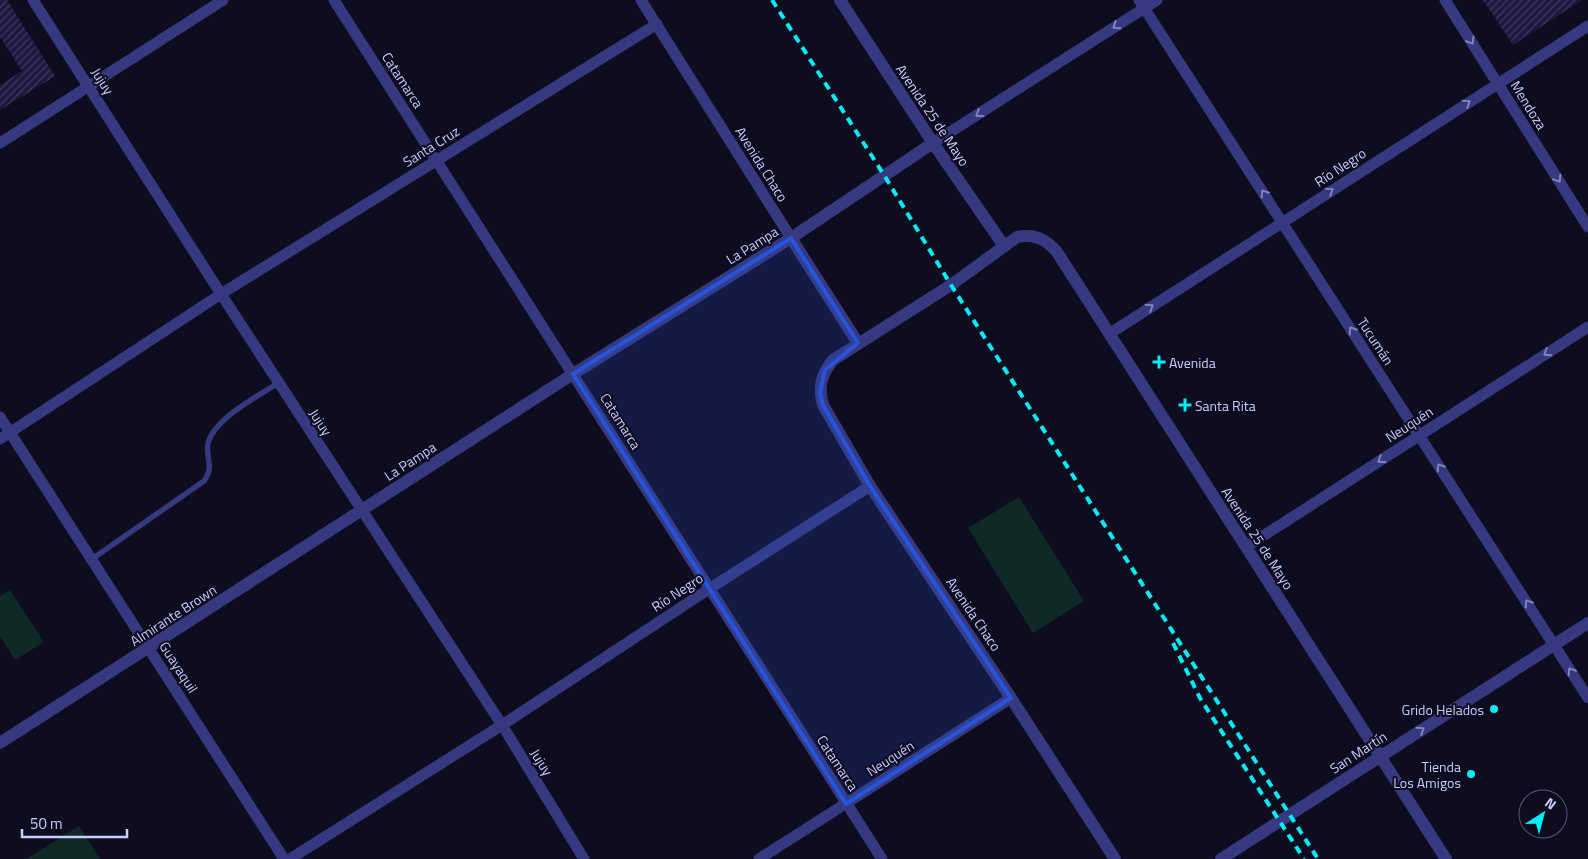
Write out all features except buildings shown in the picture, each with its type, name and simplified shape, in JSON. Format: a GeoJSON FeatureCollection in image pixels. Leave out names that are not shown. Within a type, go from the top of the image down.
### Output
{"type":"FeatureCollection","features":[{"type":"Feature","properties":{"kind":"street","name":"Jujuy"},"geometry":{"type":"LineString","coordinates":[[33,0],[360,510],[502,726],[584,859]]}},
{"type":"Feature","properties":{"kind":"street"},"geometry":{"type":"LineString","coordinates":[[0,143],[223,0]]}},
{"type":"Feature","properties":{"kind":"street","name":"Catamarca"},"geometry":{"type":"LineString","coordinates":[[334,0],[882,859]]}},
{"type":"Feature","properties":{"kind":"street","name":"Avenida Chaco"},"geometry":{"type":"LineString","coordinates":[[641,0],[858,343],[833,360],[825,370],[821,381],[820,393],[823,405],[870,486],[1115,859]]}},
{"type":"Feature","properties":{"kind":"street","name":"Avenida 25 de Mayo"},"geometry":{"type":"LineString","coordinates":[[840,0],[933,143],[1004,246],[1017,237],[1028,235],[1040,237],[1050,243],[1057,252],[1446,859]]}},
{"type":"Feature","properties":{"kind":"street","name":"La Pampa"},"geometry":{"type":"LineString","coordinates":[[360,510],[791,238],[1142,4],[1157,0]]}},
{"type":"Feature","properties":{"kind":"street","name":"Mendoza"},"geometry":{"type":"LineString","coordinates":[[1445,0],[1588,227]]}},
{"type":"Feature","properties":{"kind":"street","name":"Tucumán"},"geometry":{"type":"LineString","coordinates":[[1142,4],[1588,698]]}},
{"type":"Feature","properties":{"kind":"street","name":"Santa Cruz"},"geometry":{"type":"LineString","coordinates":[[0,439],[221,294],[657,24]]}},
{"type":"Feature","properties":{"kind":"street","name":"Río Negro"},"geometry":{"type":"LineString","coordinates":[[1109,334],[1588,26]]}},
{"type":"Feature","properties":{"kind":"street"},"geometry":{"type":"LineString","coordinates":[[858,343],[951,284],[1004,246]]}},
{"type":"Feature","properties":{"kind":"street","name":"Neuquén"},"geometry":{"type":"LineString","coordinates":[[1246,547],[1588,327]]}},
{"type":"Feature","properties":{"kind":"street","name":"Guayaquil"},"geometry":{"type":"LineString","coordinates":[[0,417],[284,859]]}},
{"type":"Feature","properties":{"kind":"street","name":"Río Negro"},"geometry":{"type":"LineString","coordinates":[[290,859],[502,726],[709,589],[870,486]]}},
{"type":"Feature","properties":{"kind":"street","name":"Almirante Brown"},"geometry":{"type":"LineString","coordinates":[[0,743],[360,510]]}},
{"type":"Feature","properties":{"kind":"street","name":"San Martín"},"geometry":{"type":"LineString","coordinates":[[1221,859],[1588,623]]}},
{"type":"Feature","properties":{"kind":"street","name":"Neuquén"},"geometry":{"type":"LineString","coordinates":[[759,859],[1011,698]]}},
{"type":"Feature","properties":{"kind":"lane"},"geometry":{"type":"LineString","coordinates":[[92,559],[204,481],[209,474],[208,446],[211,435],[221,421],[278,383]]}},
{"type":"Feature","properties":{"kind":"highlighted area"},"geometry":{"type":"Polygon","coordinates":[[[791,238],[858,343],[825,370],[820,393],[823,405],[870,486],[1011,698],[846,804],[573,374],[791,238]]]}},
{"type":"Feature","properties":{"kind":"green space"},"geometry":{"type":"Polygon","coordinates":[[[1019,497],[1084,601],[1033,633],[968,528],[1019,497]]]}},
{"type":"Feature","properties":{"kind":"green space"},"geometry":{"type":"Polygon","coordinates":[[[10,590],[44,642],[15,660],[0,636],[0,596],[10,590]]]}},
{"type":"Feature","properties":{"kind":"green space"},"geometry":{"type":"Polygon","coordinates":[[[79,826],[100,859],[26,859],[79,826]]]}},
{"type":"Feature","properties":{"kind":"railway"},"geometry":{"type":"LineString","coordinates":[[772,0],[884,175],[951,285],[1318,859]]}},
{"type":"Feature","properties":{"kind":"railway"},"geometry":{"type":"LineString","coordinates":[[1173,643],[1200,698],[1304,859]]}},
{"type":"Feature","properties":{"kind":"place","name":"Avenida"},"geometry":{"type":"Point","coordinates":[1159,362]}},
{"type":"Feature","properties":{"kind":"place","name":"Santa Rita"},"geometry":{"type":"Point","coordinates":[1185,405]}},
{"type":"Feature","properties":{"kind":"place","name":"Grido Helados"},"geometry":{"type":"Point","coordinates":[1494,709]}},
{"type":"Feature","properties":{"kind":"place","name":"Tienda Los Amigos"},"geometry":{"type":"Point","coordinates":[1471,774]}}]}
